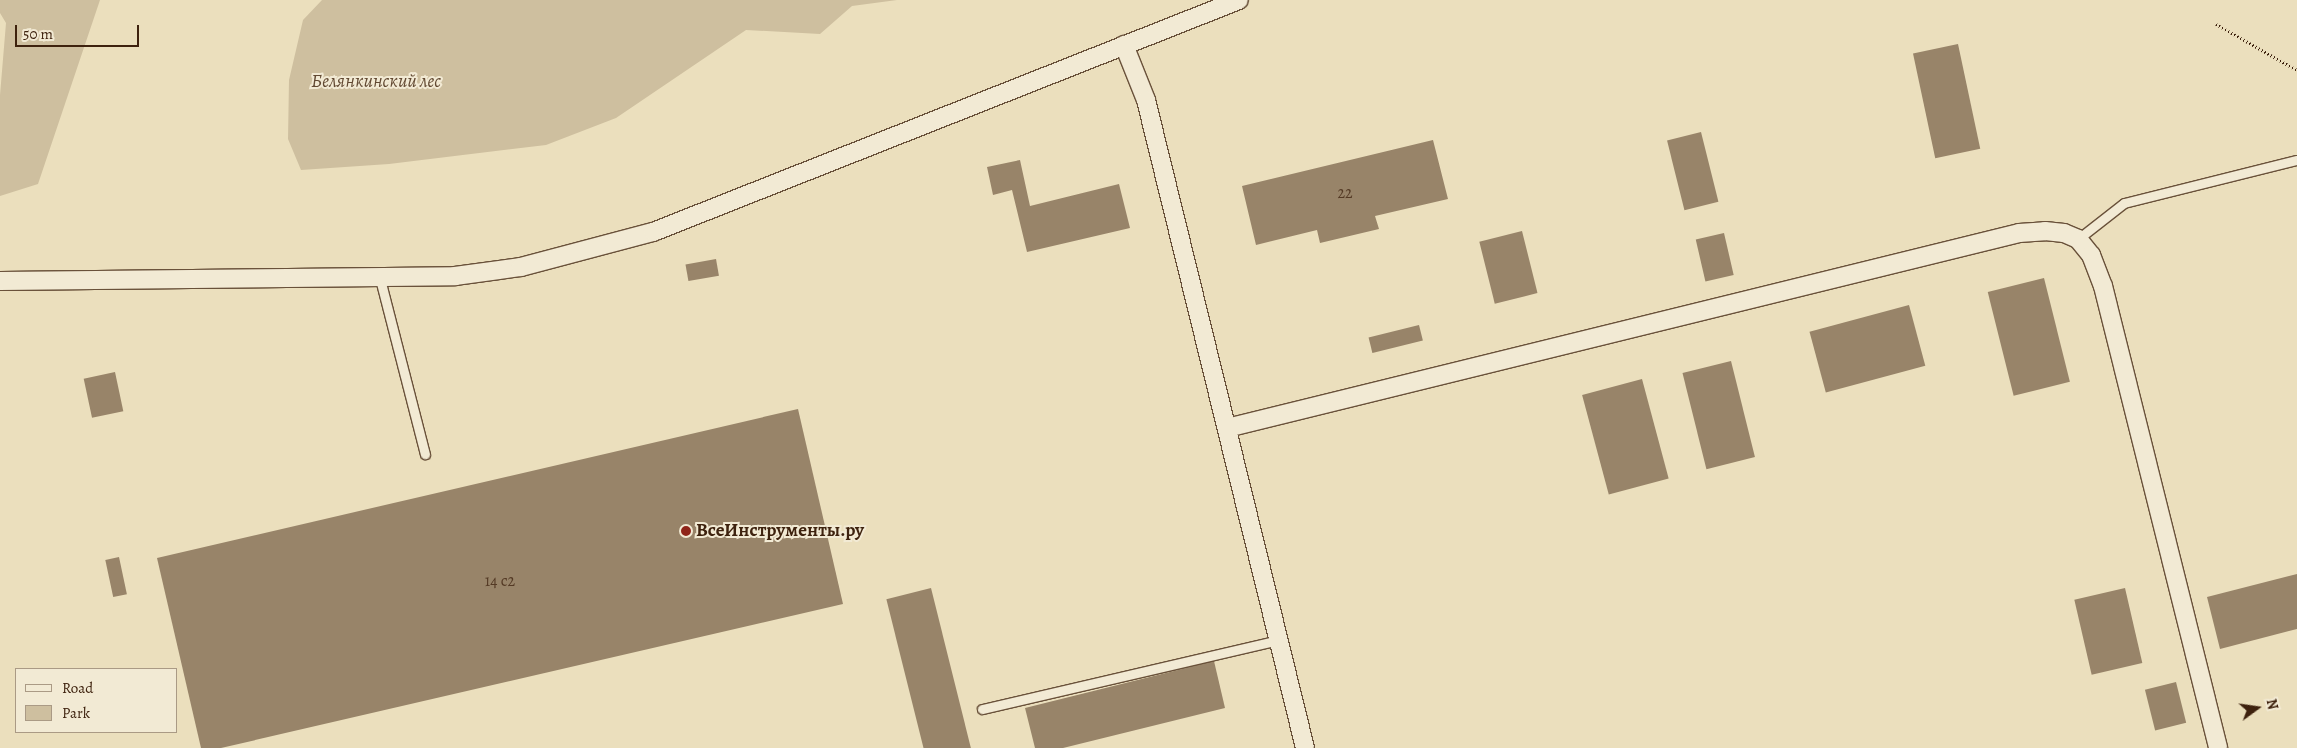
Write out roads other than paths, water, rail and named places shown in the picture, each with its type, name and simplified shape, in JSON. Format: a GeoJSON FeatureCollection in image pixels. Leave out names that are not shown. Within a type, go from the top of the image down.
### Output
{"type":"FeatureCollection","features":[{"type":"Feature","properties":{"kind":"street"},"geometry":{"type":"LineString","coordinates":[[0,281],[379,275],[455,276],[487,273],[531,265],[653,232],[1239,0]]}},
{"type":"Feature","properties":{"kind":"street"},"geometry":{"type":"LineString","coordinates":[[1124,45],[1146,100],[1305,748]]}},
{"type":"Feature","properties":{"kind":"street"},"geometry":{"type":"LineString","coordinates":[[1227,428],[2019,233],[2045,230],[2078,239],[2091,254],[2103,286],[2218,748]]}},
{"type":"Feature","properties":{"kind":"lane"},"geometry":{"type":"LineString","coordinates":[[2078,239],[2124,203],[2297,160]]}},
{"type":"Feature","properties":{"kind":"lane"},"geometry":{"type":"LineString","coordinates":[[379,275],[425,454]]}},
{"type":"Feature","properties":{"kind":"lane"},"geometry":{"type":"LineString","coordinates":[[982,709],[1278,640]]}},
{"type":"Feature","properties":{"kind":"place","name":"ВсеИнструменты.ру"},"geometry":{"type":"Point","coordinates":[686,531]}},
{"type":"Feature","properties":{"kind":"park label","name":"Белянкинский лес"},"geometry":{"type":"Point","coordinates":[376,82]}}]}
